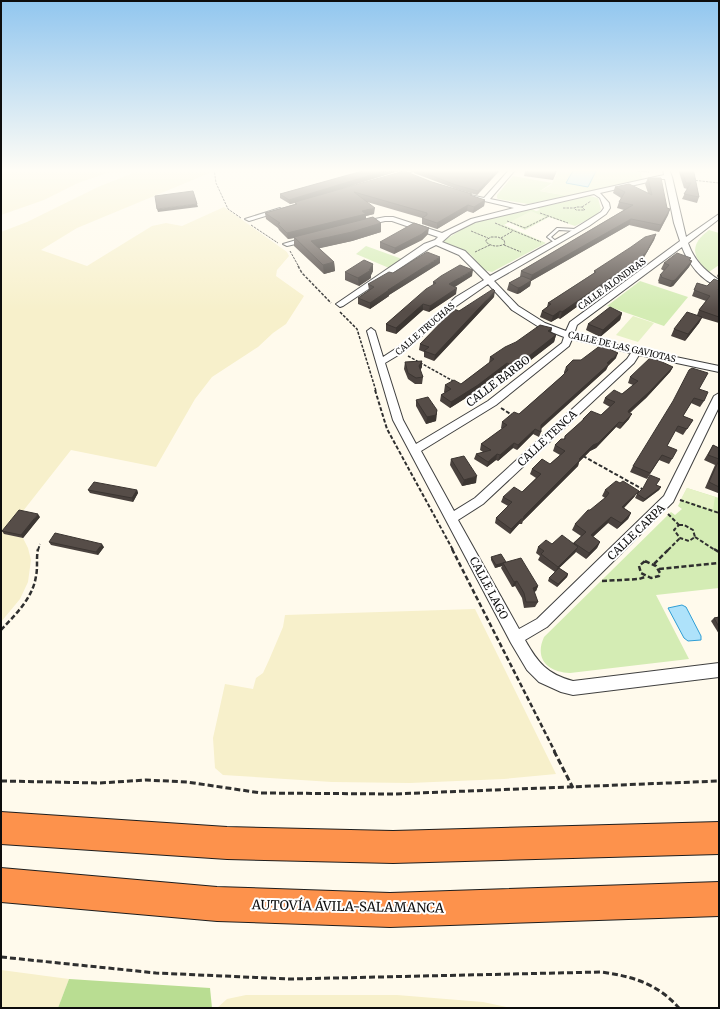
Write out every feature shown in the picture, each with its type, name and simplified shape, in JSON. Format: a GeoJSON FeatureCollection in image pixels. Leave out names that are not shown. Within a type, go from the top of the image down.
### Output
{"type":"FeatureCollection","features":[{"type":"Feature","properties":{"kind":"highway"},"geometry":{"type":"LineString","coordinates":[[1,828],[227,843],[386,847],[719,838]]}},
{"type":"Feature","properties":{"kind":"highway","name":"AUTOVÍA ÁVILA-SALAMANCA"},"geometry":{"type":"LineString","coordinates":[[1,885],[217,904],[390,910],[719,899]]}},
{"type":"Feature","properties":{"kind":"street"},"geometry":{"type":"LineString","coordinates":[[249,219],[260,216]]}},
{"type":"Feature","properties":{"kind":"street"},"geometry":{"type":"LineString","coordinates":[[338,307],[427,246],[473,220],[486,216]]}},
{"type":"Feature","properties":{"kind":"street","name":"CALLE TRUCHAS"},"geometry":{"type":"LineString","coordinates":[[380,362],[392,357],[404,349],[442,312],[488,280],[599,216]]}},
{"type":"Feature","properties":{"kind":"street"},"geometry":{"type":"LineString","coordinates":[[677,216],[684,242],[691,255],[702,271],[719,284]]}},
{"type":"Feature","properties":{"kind":"street","name":"CALLE ALONDRAS"},"geometry":{"type":"LineString","coordinates":[[570,336],[573,324],[719,216]]}},
{"type":"Feature","properties":{"kind":"street","name":"CALLE DE LAS GAVIOTAS"},"geometry":{"type":"LineString","coordinates":[[355,226],[385,219],[393,219],[441,239],[440,245],[467,257],[515,308],[527,317],[542,325],[570,336],[636,352],[719,369]]}},
{"type":"Feature","properties":{"kind":"street"},"geometry":{"type":"LineString","coordinates":[[680,229],[696,233]]}},
{"type":"Feature","properties":{"kind":"street"},"geometry":{"type":"LineString","coordinates":[[286,247],[318,236]]}},
{"type":"Feature","properties":{"kind":"street"},"geometry":{"type":"LineString","coordinates":[[672,252],[691,255]]}},
{"type":"Feature","properties":{"kind":"street","name":"CALLE LAGO"},"geometry":{"type":"LineString","coordinates":[[371,332],[398,420],[516,638],[532,665],[543,677],[557,685],[573,688],[719,670]]}},
{"type":"Feature","properties":{"kind":"street","name":"CALLE BARBO"},"geometry":{"type":"LineString","coordinates":[[414,450],[492,403],[566,344],[570,336]]}},
{"type":"Feature","properties":{"kind":"street","name":"CALLE TENCA"},"geometry":{"type":"LineString","coordinates":[[452,518],[479,501],[631,361],[636,352]]}},
{"type":"Feature","properties":{"kind":"street","name":"CALLE CARPA"},"geometry":{"type":"LineString","coordinates":[[516,638],[542,623],[669,499],[719,396]]}},
{"type":"Feature","properties":{"kind":"path"},"geometry":{"type":"LineString","coordinates":[[238,216],[286,247],[308,281],[338,307],[357,329],[387,429],[449,542],[573,788]]}},
{"type":"Feature","properties":{"kind":"path"},"geometry":{"type":"LineString","coordinates":[[505,216],[505,220],[525,228],[549,216]]}},
{"type":"Feature","properties":{"kind":"path"},"geometry":{"type":"LineString","coordinates":[[549,216],[569,223]]}},
{"type":"Feature","properties":{"kind":"path"},"geometry":{"type":"LineString","coordinates":[[493,222],[543,243],[537,246]]}},
{"type":"Feature","properties":{"kind":"path"},"geometry":{"type":"LineString","coordinates":[[474,226],[467,230],[488,238],[501,238],[513,231]]}},
{"type":"Feature","properties":{"kind":"path"},"geometry":{"type":"LineString","coordinates":[[488,238],[486,242],[490,245]]}},
{"type":"Feature","properties":{"kind":"path"},"geometry":{"type":"LineString","coordinates":[[501,238],[505,242],[504,245]]}},
{"type":"Feature","properties":{"kind":"path"},"geometry":{"type":"LineString","coordinates":[[478,257],[474,253],[490,245],[504,245],[525,253],[519,257]]}},
{"type":"Feature","properties":{"kind":"path"},"geometry":{"type":"LineString","coordinates":[[407,355],[460,385]]}},
{"type":"Feature","properties":{"kind":"path"},"geometry":{"type":"LineString","coordinates":[[467,389],[487,400]]}},
{"type":"Feature","properties":{"kind":"path"},"geometry":{"type":"LineString","coordinates":[[498,406],[518,418]]}},
{"type":"Feature","properties":{"kind":"path"},"geometry":{"type":"LineString","coordinates":[[577,452],[645,491]]}},
{"type":"Feature","properties":{"kind":"path"},"geometry":{"type":"LineString","coordinates":[[679,499],[719,513]]}},
{"type":"Feature","properties":{"kind":"path"},"geometry":{"type":"LineString","coordinates":[[667,513],[679,525],[684,525],[693,530],[695,537],[719,552]]}},
{"type":"Feature","properties":{"kind":"path"},"geometry":{"type":"LineString","coordinates":[[679,525],[674,530],[680,538],[689,541],[695,537]]}},
{"type":"Feature","properties":{"kind":"path"},"geometry":{"type":"LineString","coordinates":[[654,564],[680,538]]}},
{"type":"Feature","properties":{"kind":"path"},"geometry":{"type":"LineString","coordinates":[[1,630],[17,612],[31,592],[36,580],[36,550],[40,544]]}},
{"type":"Feature","properties":{"kind":"path"},"geometry":{"type":"LineString","coordinates":[[599,580],[618,581],[646,577],[655,578],[659,576],[659,569],[654,564],[645,561],[639,566],[641,574],[646,577]]}},
{"type":"Feature","properties":{"kind":"path"},"geometry":{"type":"LineString","coordinates":[[659,569],[719,562]]}},
{"type":"Feature","properties":{"kind":"path"},"geometry":{"type":"LineString","coordinates":[[1,781],[100,783],[146,780],[187,782],[262,793],[393,794],[719,781]]}},
{"type":"Feature","properties":{"kind":"path"},"geometry":{"type":"LineString","coordinates":[[1,957],[156,973],[290,979],[601,972],[625,974],[652,984],[679,1008]]}},
{"type":"Feature","properties":{"kind":"shaded area"},"geometry":{"type":"Polygon","coordinates":[[[39,216],[106,216],[77,228],[41,250],[87,266],[152,226],[166,223],[182,226],[204,216],[237,216],[287,252],[289,256],[277,270],[276,276],[304,296],[286,324],[273,333],[258,347],[212,377],[195,399],[156,467],[71,450],[5,534],[23,538],[28,548],[31,560],[28,582],[20,599],[1,622],[1,232],[39,216]]]}},
{"type":"Feature","properties":{"kind":"shaded area"},"geometry":{"type":"Polygon","coordinates":[[[475,609],[556,774],[504,779],[410,783],[332,782],[223,775],[215,768],[213,738],[225,684],[253,689],[256,678],[263,673],[269,660],[283,627],[285,615],[475,609]]]}},
{"type":"Feature","properties":{"kind":"shaded area"},"geometry":{"type":"Polygon","coordinates":[[[1,970],[69,979],[58,1008],[1,1008],[1,970]]]}},
{"type":"Feature","properties":{"kind":"shaded area"},"geometry":{"type":"Polygon","coordinates":[[[246,995],[397,995],[483,1002],[511,1008],[217,1008],[227,999],[246,995]]]}},
{"type":"Feature","properties":{"kind":"green space"},"geometry":{"type":"Polygon","coordinates":[[[502,216],[595,216],[575,226],[549,217],[525,230],[509,222],[504,225],[546,243],[492,272],[484,270],[470,254],[444,243],[443,241],[469,225],[502,216]]]}},
{"type":"Feature","properties":{"kind":"green space"},"geometry":{"type":"Polygon","coordinates":[[[521,216],[545,217],[524,227],[510,222],[521,216]]]}},
{"type":"Feature","properties":{"kind":"green space"},"geometry":{"type":"Polygon","coordinates":[[[709,230],[719,233],[719,265],[709,272],[699,261],[695,251],[698,241],[709,230]]]}},
{"type":"Feature","properties":{"kind":"green space"},"geometry":{"type":"Polygon","coordinates":[[[366,246],[402,259],[389,268],[356,254],[366,246]]]}},
{"type":"Feature","properties":{"kind":"green space"},"geometry":{"type":"Polygon","coordinates":[[[640,281],[688,297],[664,326],[607,306],[640,281]]]}},
{"type":"Feature","properties":{"kind":"green space"},"geometry":{"type":"Polygon","coordinates":[[[633,316],[654,323],[638,342],[616,335],[633,316]]]}},
{"type":"Feature","properties":{"kind":"green space"},"geometry":{"type":"Polygon","coordinates":[[[687,488],[719,498],[719,588],[656,595],[689,659],[570,673],[555,670],[549,667],[542,658],[541,652],[541,645],[544,637],[671,512],[675,515],[682,509],[678,506],[687,488]]]}},
{"type":"Feature","properties":{"kind":"green space"},"geometry":{"type":"Polygon","coordinates":[[[687,488],[715,497],[713,510],[681,499],[687,488]]]}},
{"type":"Feature","properties":{"kind":"green space"},"geometry":{"type":"Polygon","coordinates":[[[69,979],[210,988],[212,1008],[58,1008],[69,979]]]}},
{"type":"Feature","properties":{"kind":"water"},"geometry":{"type":"Polygon","coordinates":[[[682,605],[686,607],[701,636],[701,640],[688,641],[684,638],[668,608],[682,605]]]}},
{"type":"Feature","properties":{"kind":"building"},"geometry":{"type":"Polygon","coordinates":[[[270,216],[357,216],[287,233],[278,224],[280,223],[270,216]]]}},
{"type":"Feature","properties":{"kind":"building"},"geometry":{"type":"Polygon","coordinates":[[[425,216],[449,216],[437,223],[422,218],[425,216]]]}},
{"type":"Feature","properties":{"kind":"building"},"geometry":{"type":"Polygon","coordinates":[[[614,216],[666,216],[661,225],[631,219],[532,275],[521,271],[614,216]]]}},
{"type":"Feature","properties":{"kind":"building"},"geometry":{"type":"Polygon","coordinates":[[[373,217],[381,223],[352,232],[311,241],[334,262],[323,265],[294,237],[373,217]]]}},
{"type":"Feature","properties":{"kind":"building"},"geometry":{"type":"Polygon","coordinates":[[[414,223],[429,228],[422,234],[395,248],[380,242],[414,223]]]}},
{"type":"Feature","properties":{"kind":"building"},"geometry":{"type":"Polygon","coordinates":[[[656,234],[646,253],[562,312],[560,311],[553,316],[542,311],[551,304],[548,303],[596,272],[594,271],[645,237],[656,234]]]}},
{"type":"Feature","properties":{"kind":"building"},"geometry":{"type":"Polygon","coordinates":[[[427,252],[440,257],[370,303],[358,298],[374,287],[368,284],[389,272],[393,273],[427,252]]]}},
{"type":"Feature","properties":{"kind":"building"},"geometry":{"type":"Polygon","coordinates":[[[677,253],[691,258],[689,260],[692,261],[675,280],[672,281],[661,277],[662,276],[660,275],[669,265],[664,263],[677,253]]]}},
{"type":"Feature","properties":{"kind":"building"},"geometry":{"type":"Polygon","coordinates":[[[364,260],[373,264],[369,270],[371,270],[358,278],[345,272],[364,260]]]}},
{"type":"Feature","properties":{"kind":"building"},"geometry":{"type":"Polygon","coordinates":[[[460,265],[473,270],[449,284],[457,288],[430,306],[423,304],[396,328],[386,324],[426,289],[436,283],[433,282],[460,265]]]}},
{"type":"Feature","properties":{"kind":"building"},"geometry":{"type":"Polygon","coordinates":[[[522,276],[532,280],[518,288],[509,283],[522,276]]]}},
{"type":"Feature","properties":{"kind":"building"},"geometry":{"type":"Polygon","coordinates":[[[714,279],[719,281],[719,317],[699,310],[710,296],[694,290],[697,283],[707,286],[714,279]]]}},
{"type":"Feature","properties":{"kind":"building"},"geometry":{"type":"Polygon","coordinates":[[[493,289],[495,291],[435,355],[424,351],[429,347],[420,344],[454,309],[459,311],[493,289]]]}},
{"type":"Feature","properties":{"kind":"building"},"geometry":{"type":"Polygon","coordinates":[[[610,307],[622,313],[603,330],[588,324],[610,307]]]}},
{"type":"Feature","properties":{"kind":"building"},"geometry":{"type":"Polygon","coordinates":[[[687,312],[702,317],[688,334],[674,329],[687,312]]]}},
{"type":"Feature","properties":{"kind":"building"},"geometry":{"type":"Polygon","coordinates":[[[540,325],[552,328],[548,331],[556,335],[515,367],[507,363],[478,385],[451,402],[441,395],[451,389],[445,385],[454,380],[461,384],[494,359],[490,357],[516,342],[540,325]]]}},
{"type":"Feature","properties":{"kind":"building"},"geometry":{"type":"Polygon","coordinates":[[[601,345],[618,353],[607,363],[609,364],[541,425],[541,432],[535,429],[518,445],[514,443],[500,455],[497,454],[488,462],[476,454],[491,450],[481,444],[507,425],[502,422],[514,412],[519,414],[561,377],[568,370],[566,367],[573,360],[581,360],[601,345]]]}},
{"type":"Feature","properties":{"kind":"building"},"geometry":{"type":"Polygon","coordinates":[[[651,357],[673,367],[629,410],[628,412],[632,414],[623,423],[619,422],[598,443],[593,445],[524,516],[523,519],[521,519],[511,529],[496,518],[512,502],[503,497],[514,487],[522,492],[541,474],[532,469],[542,459],[550,464],[565,451],[555,445],[561,439],[565,439],[565,436],[591,411],[601,415],[615,402],[605,398],[614,390],[622,394],[638,381],[630,377],[651,357]]]}},
{"type":"Feature","properties":{"kind":"building"},"geometry":{"type":"Polygon","coordinates":[[[422,361],[419,366],[423,377],[416,378],[408,373],[405,362],[422,361]]]}},
{"type":"Feature","properties":{"kind":"building"},"geometry":{"type":"Polygon","coordinates":[[[692,368],[708,373],[699,389],[708,392],[704,401],[694,398],[683,416],[693,420],[687,429],[678,426],[667,446],[677,450],[672,459],[662,455],[650,473],[633,466],[673,401],[689,370],[692,368]]]}},
{"type":"Feature","properties":{"kind":"building"},"geometry":{"type":"Polygon","coordinates":[[[428,397],[437,410],[436,415],[427,417],[416,400],[428,397]]]}},
{"type":"Feature","properties":{"kind":"building"},"geometry":{"type":"Polygon","coordinates":[[[713,445],[719,448],[719,459],[708,455],[713,445]]]}},
{"type":"Feature","properties":{"kind":"building"},"geometry":{"type":"Polygon","coordinates":[[[464,456],[477,476],[464,480],[451,459],[464,456]]]}},
{"type":"Feature","properties":{"kind":"building"},"geometry":{"type":"Polygon","coordinates":[[[719,460],[719,487],[709,482],[719,460]]]}},
{"type":"Feature","properties":{"kind":"building"},"geometry":{"type":"Polygon","coordinates":[[[650,475],[660,479],[656,485],[661,487],[645,499],[637,494],[643,488],[650,475]]]}},
{"type":"Feature","properties":{"kind":"building"},"geometry":{"type":"Polygon","coordinates":[[[616,481],[620,483],[623,481],[639,491],[622,507],[631,513],[621,523],[611,517],[591,535],[600,542],[589,553],[574,543],[586,532],[575,524],[588,510],[606,497],[609,493],[605,490],[616,481]]]}},
{"type":"Feature","properties":{"kind":"building"},"geometry":{"type":"Polygon","coordinates":[[[94,482],[137,490],[132,498],[88,490],[94,482]]]}},
{"type":"Feature","properties":{"kind":"building"},"geometry":{"type":"Polygon","coordinates":[[[19,510],[38,514],[21,535],[2,531],[19,510]]]}},
{"type":"Feature","properties":{"kind":"building"},"geometry":{"type":"Polygon","coordinates":[[[55,533],[102,544],[96,552],[49,542],[55,533]]]}},
{"type":"Feature","properties":{"kind":"building"},"geometry":{"type":"Polygon","coordinates":[[[562,535],[578,547],[558,567],[541,554],[544,551],[538,547],[546,540],[552,544],[562,535]]]}},
{"type":"Feature","properties":{"kind":"building"},"geometry":{"type":"Polygon","coordinates":[[[501,554],[506,562],[496,565],[491,557],[501,554]]]}},
{"type":"Feature","properties":{"kind":"building"},"geometry":{"type":"Polygon","coordinates":[[[521,558],[538,586],[533,588],[538,602],[526,602],[524,593],[517,581],[514,582],[503,563],[521,558]]]}},
{"type":"Feature","properties":{"kind":"building"},"geometry":{"type":"Polygon","coordinates":[[[559,568],[568,574],[558,584],[549,578],[559,568]]]}},
{"type":"Feature","properties":{"kind":"building"},"geometry":{"type":"Polygon","coordinates":[[[719,617],[719,627],[714,618],[719,617]]]}}]}
